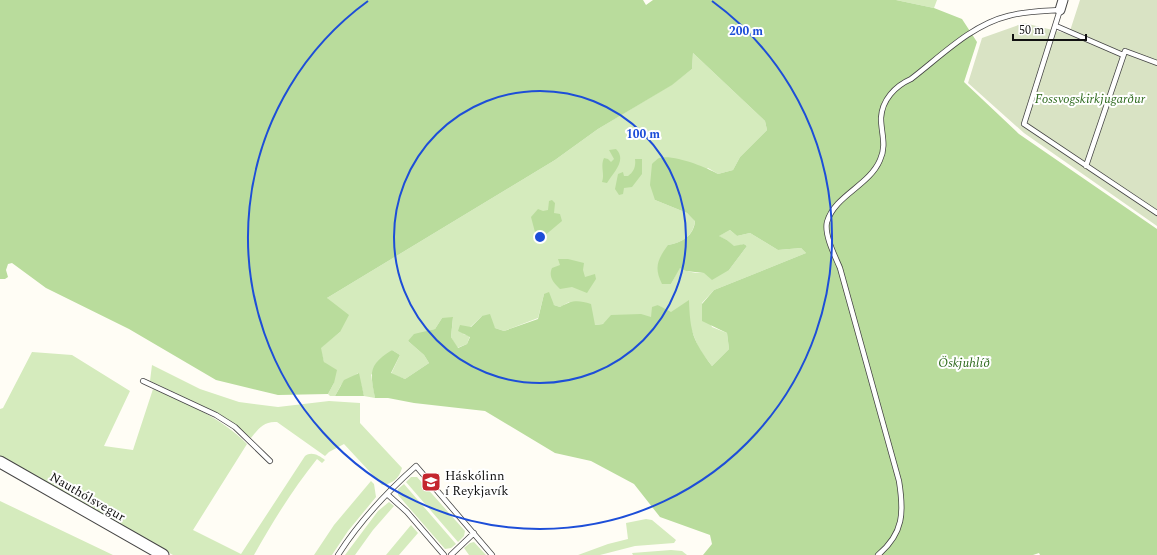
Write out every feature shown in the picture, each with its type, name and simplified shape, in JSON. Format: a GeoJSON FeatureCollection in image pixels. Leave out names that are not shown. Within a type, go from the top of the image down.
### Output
{"type":"FeatureCollection","features":[{"type":"Feature","properties":{"kind":"street"},"geometry":{"type":"LineString","coordinates":[[1060,10],[1064,0]]}},
{"type":"Feature","properties":{"kind":"street","name":"Nauthólsvegur"},"geometry":{"type":"LineString","coordinates":[[0,462],[163,555]]}},
{"type":"Feature","properties":{"kind":"lane"},"geometry":{"type":"LineString","coordinates":[[878,555],[891,543],[897,533],[902,499],[842,276],[828,235],[827,224],[830,213],[843,199],[866,181],[879,164],[885,141],[881,119],[886,100],[901,84],[910,79],[968,35],[988,23],[1008,16],[1060,10],[1024,124],[1157,213]]}},
{"type":"Feature","properties":{"kind":"lane"},"geometry":{"type":"LineString","coordinates":[[1056,26],[1123,55]]}},
{"type":"Feature","properties":{"kind":"lane"},"geometry":{"type":"LineString","coordinates":[[1086,166],[1125,50],[1157,63]]}},
{"type":"Feature","properties":{"kind":"lane"},"geometry":{"type":"LineString","coordinates":[[143,381],[216,415],[235,427],[270,461]]}},
{"type":"Feature","properties":{"kind":"lane"},"geometry":{"type":"LineString","coordinates":[[338,555],[359,526],[387,494],[416,466],[492,555]]}},
{"type":"Feature","properties":{"kind":"lane"},"geometry":{"type":"LineString","coordinates":[[387,494],[407,512],[444,555]]}},
{"type":"Feature","properties":{"kind":"lane"},"geometry":{"type":"LineString","coordinates":[[451,555],[474,533]]}},
{"type":"Feature","properties":{"kind":"green space","name":"Öskjuhlíð"},"geometry":{"type":"Polygon","coordinates":[[[0,0],[643,0],[646,5],[653,0],[896,0],[934,8],[962,19],[977,42],[964,82],[1019,134],[1157,229],[1157,555],[1040,555],[1039,553],[1033,555],[703,555],[712,544],[710,535],[660,517],[634,484],[591,461],[555,453],[485,411],[414,403],[388,398],[375,398],[372,382],[373,370],[375,365],[384,355],[392,350],[400,355],[391,373],[405,379],[429,363],[424,355],[408,341],[414,334],[435,329],[442,318],[453,317],[451,337],[458,348],[467,344],[470,337],[458,331],[460,325],[471,327],[482,316],[490,314],[495,328],[504,331],[538,319],[544,294],[549,292],[554,305],[560,307],[575,301],[591,304],[595,325],[603,324],[611,315],[641,314],[651,317],[652,307],[658,305],[671,312],[689,300],[690,320],[694,336],[701,350],[712,366],[729,349],[727,333],[702,321],[702,304],[714,290],[806,253],[801,248],[778,250],[750,233],[737,236],[730,230],[719,236],[734,246],[744,244],[747,246],[729,270],[712,280],[704,273],[686,271],[680,268],[671,284],[662,284],[657,269],[661,255],[668,245],[678,243],[689,235],[695,221],[687,213],[655,200],[650,185],[652,164],[659,158],[665,157],[681,159],[718,174],[733,170],[740,157],[767,130],[765,121],[693,53],[692,69],[672,85],[598,129],[555,160],[327,298],[349,315],[340,332],[321,348],[324,362],[337,370],[334,383],[328,394],[278,395],[216,380],[129,329],[46,288],[12,263],[8,264],[6,270],[8,277],[5,279],[0,279],[0,0]]]}},
{"type":"Feature","properties":{"kind":"green space"},"geometry":{"type":"Polygon","coordinates":[[[896,0],[937,0],[934,8],[896,0]]]}},
{"type":"Feature","properties":{"kind":"green space","name":"Fossvogskirkjugarður"},"geometry":{"type":"Polygon","coordinates":[[[1080,0],[1157,0],[1157,226],[1024,133],[968,83],[982,38],[1024,23],[1069,34],[1080,0]]]}},
{"type":"Feature","properties":{"kind":"green space"},"geometry":{"type":"Polygon","coordinates":[[[693,53],[765,121],[767,130],[740,157],[733,170],[718,174],[708,168],[655,200],[687,213],[695,220],[692,230],[686,238],[668,245],[671,284],[680,267],[697,273],[710,273],[729,270],[747,246],[744,244],[734,247],[727,240],[718,236],[730,230],[737,236],[750,233],[778,250],[801,248],[806,253],[714,290],[702,303],[712,327],[727,333],[729,349],[712,366],[699,349],[690,326],[658,305],[651,317],[595,325],[569,302],[560,307],[554,305],[544,294],[538,318],[504,331],[495,328],[482,316],[463,334],[470,336],[467,344],[457,348],[451,337],[453,318],[442,318],[435,329],[427,331],[408,341],[424,355],[429,363],[405,379],[391,374],[400,355],[392,350],[371,375],[375,398],[364,396],[358,373],[341,385],[335,396],[330,396],[328,394],[334,383],[324,362],[320,348],[340,332],[327,298],[555,160],[598,129],[671,85],[692,69],[693,53]]]}},
{"type":"Feature","properties":{"kind":"green space"},"geometry":{"type":"Polygon","coordinates":[[[616,149],[619,153],[620,162],[607,183],[602,182],[602,164],[604,158],[611,162],[614,159],[609,150],[616,149]]]}},
{"type":"Feature","properties":{"kind":"green space"},"geometry":{"type":"Polygon","coordinates":[[[635,159],[642,159],[642,174],[632,187],[624,188],[623,194],[619,195],[615,189],[618,174],[623,172],[624,176],[628,176],[632,173],[635,159]]]}},
{"type":"Feature","properties":{"kind":"green space"},"geometry":{"type":"Polygon","coordinates":[[[552,200],[555,203],[554,213],[560,214],[562,221],[543,237],[536,236],[531,217],[538,209],[543,211],[548,210],[549,201],[552,200]]]}},
{"type":"Feature","properties":{"kind":"green space"},"geometry":{"type":"Polygon","coordinates":[[[558,259],[568,259],[584,263],[583,270],[585,277],[595,274],[596,279],[587,293],[572,287],[560,289],[552,280],[552,268],[560,265],[558,259]]]}},
{"type":"Feature","properties":{"kind":"green space"},"geometry":{"type":"Polygon","coordinates":[[[32,352],[72,355],[130,391],[104,446],[133,450],[153,389],[203,412],[237,434],[247,444],[193,530],[241,554],[305,456],[315,454],[325,460],[322,463],[317,459],[308,470],[268,530],[254,555],[173,555],[0,456],[0,409],[3,408],[32,352]]]}},
{"type":"Feature","properties":{"kind":"green space"},"geometry":{"type":"Polygon","coordinates":[[[152,365],[200,389],[239,402],[278,407],[329,401],[360,403],[360,423],[402,468],[401,472],[395,480],[382,485],[344,444],[329,452],[325,456],[277,422],[265,424],[259,428],[251,438],[220,414],[150,381],[152,365]]]}},
{"type":"Feature","properties":{"kind":"green space"},"geometry":{"type":"Polygon","coordinates":[[[359,373],[364,396],[335,396],[344,380],[359,373]]]}},
{"type":"Feature","properties":{"kind":"green space"},"geometry":{"type":"Polygon","coordinates":[[[411,477],[417,477],[465,531],[464,536],[458,542],[406,482],[411,477]]]}},
{"type":"Feature","properties":{"kind":"green space"},"geometry":{"type":"Polygon","coordinates":[[[371,481],[374,484],[376,497],[348,531],[332,555],[314,555],[334,525],[371,481]]]}},
{"type":"Feature","properties":{"kind":"green space"},"geometry":{"type":"Polygon","coordinates":[[[404,484],[456,544],[451,548],[445,549],[398,495],[398,489],[404,484]]]}},
{"type":"Feature","properties":{"kind":"green space"},"geometry":{"type":"Polygon","coordinates":[[[0,501],[113,555],[0,555],[0,501]]]}},
{"type":"Feature","properties":{"kind":"green space"},"geometry":{"type":"Polygon","coordinates":[[[389,502],[394,506],[373,530],[355,555],[345,555],[378,511],[389,502]]]}},
{"type":"Feature","properties":{"kind":"green space"},"geometry":{"type":"Polygon","coordinates":[[[646,519],[652,520],[676,540],[674,543],[635,546],[600,555],[578,555],[608,544],[628,539],[626,523],[646,519]]]}},
{"type":"Feature","properties":{"kind":"green space"},"geometry":{"type":"Polygon","coordinates":[[[411,525],[418,533],[399,555],[386,555],[411,525]]]}},
{"type":"Feature","properties":{"kind":"green space"},"geometry":{"type":"Polygon","coordinates":[[[474,542],[486,555],[469,555],[464,548],[470,543],[474,542]]]}},
{"type":"Feature","properties":{"kind":"green space"},"geometry":{"type":"Polygon","coordinates":[[[671,550],[682,551],[687,555],[633,555],[632,553],[671,550]]]}},
{"type":"Feature","properties":{"kind":"place","name":"Háskólinn í Reykjavík"},"geometry":{"type":"Point","coordinates":[431,482]}}]}
